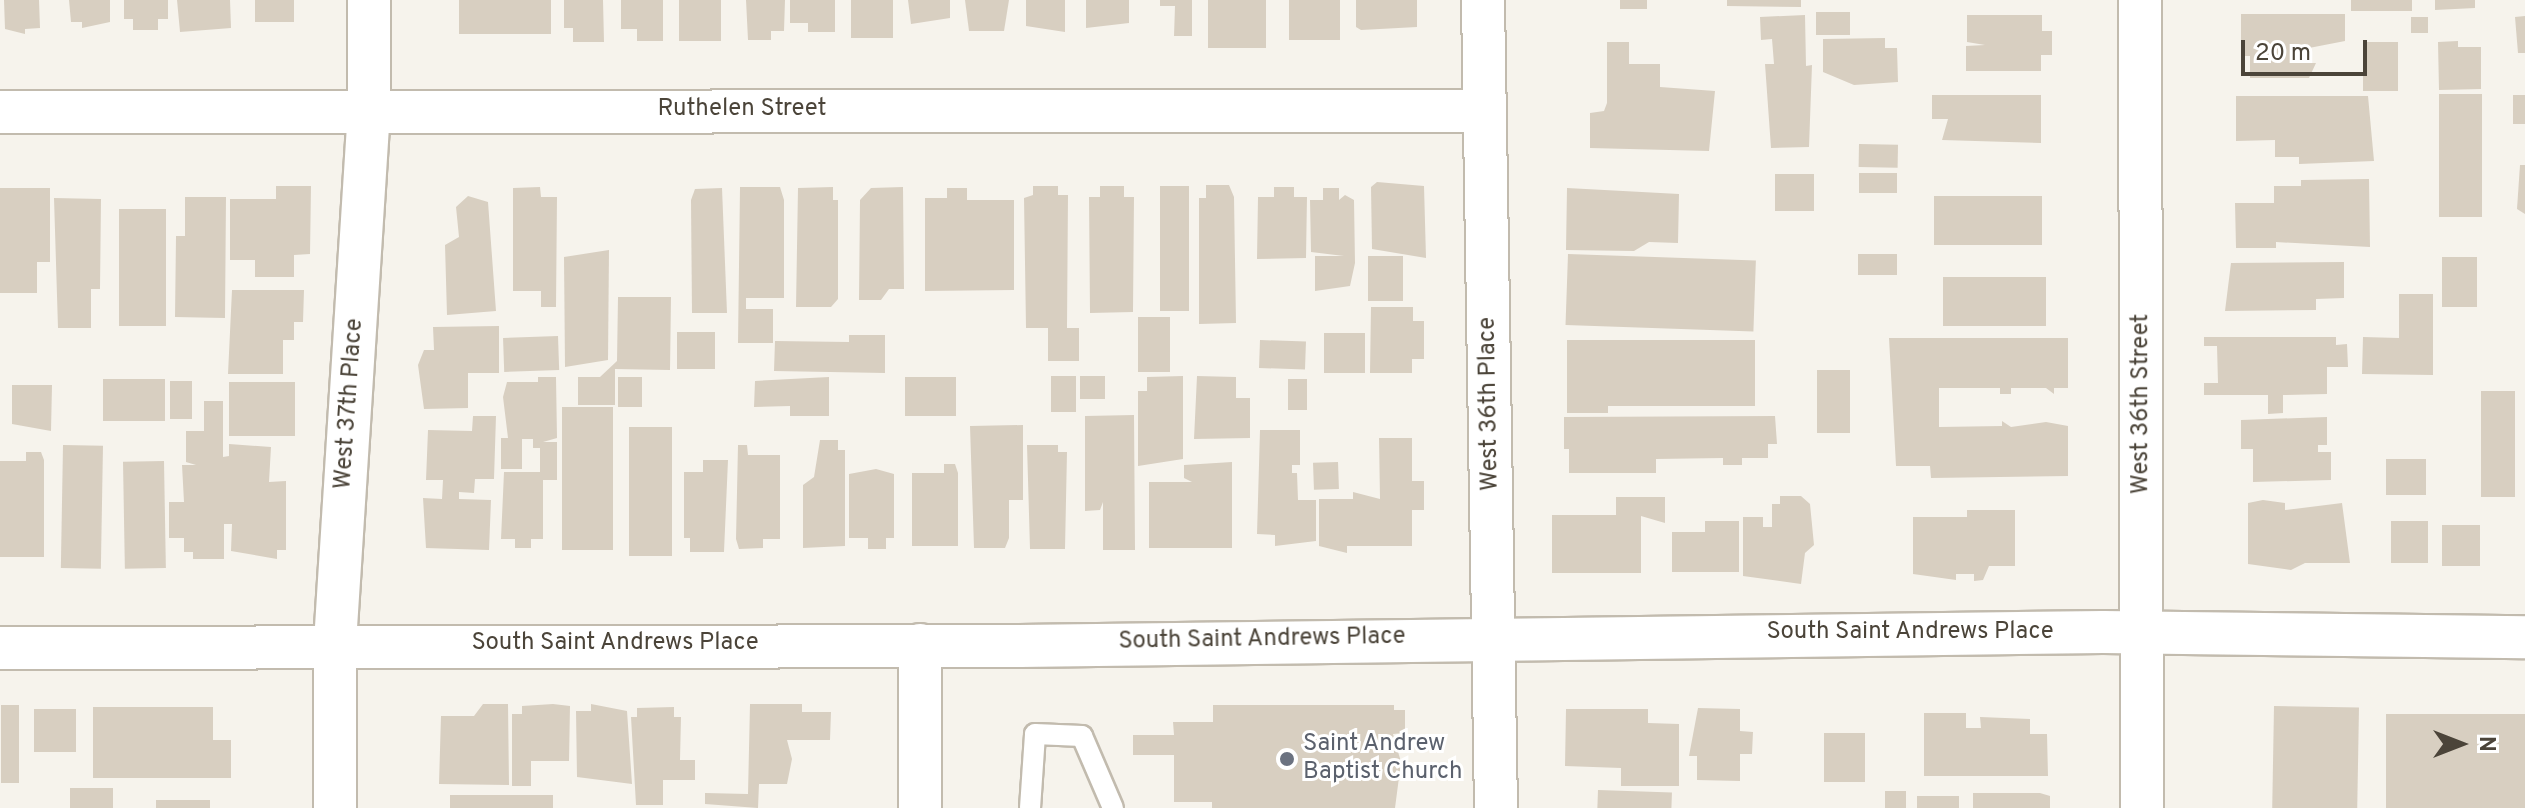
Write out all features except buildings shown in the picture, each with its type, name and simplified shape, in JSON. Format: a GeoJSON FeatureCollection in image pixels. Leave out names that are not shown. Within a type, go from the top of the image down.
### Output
{"type":"FeatureCollection","features":[{"type":"Feature","properties":{"kind":"street","name":"West 37th Place"},"geometry":{"type":"LineString","coordinates":[[335,808],[335,643],[369,110],[369,0]]}},
{"type":"Feature","properties":{"kind":"street","name":"West 36th Place"},"geometry":{"type":"LineString","coordinates":[[1483,0],[1496,808]]}},
{"type":"Feature","properties":{"kind":"street","name":"West 36th Street"},"geometry":{"type":"LineString","coordinates":[[2140,0],[2142,808]]}},
{"type":"Feature","properties":{"kind":"street","name":"Ruthelen Street"},"geometry":{"type":"LineString","coordinates":[[0,112],[1484,111]]}},
{"type":"Feature","properties":{"kind":"street","name":"South Saint Andrews Place"},"geometry":{"type":"LineString","coordinates":[[0,648],[335,643],[920,645],[1495,636],[2142,632],[2525,637]]}},
{"type":"Feature","properties":{"kind":"street"},"geometry":{"type":"LineString","coordinates":[[920,645],[920,808]]}},
{"type":"Feature","properties":{"kind":"lane"},"geometry":{"type":"LineString","coordinates":[[1030,808],[1035,734],[1082,736],[1113,808]]}},
{"type":"Feature","properties":{"kind":"place","name":"Saint Andrew Baptist Church"},"geometry":{"type":"Point","coordinates":[1287,759]}}]}
